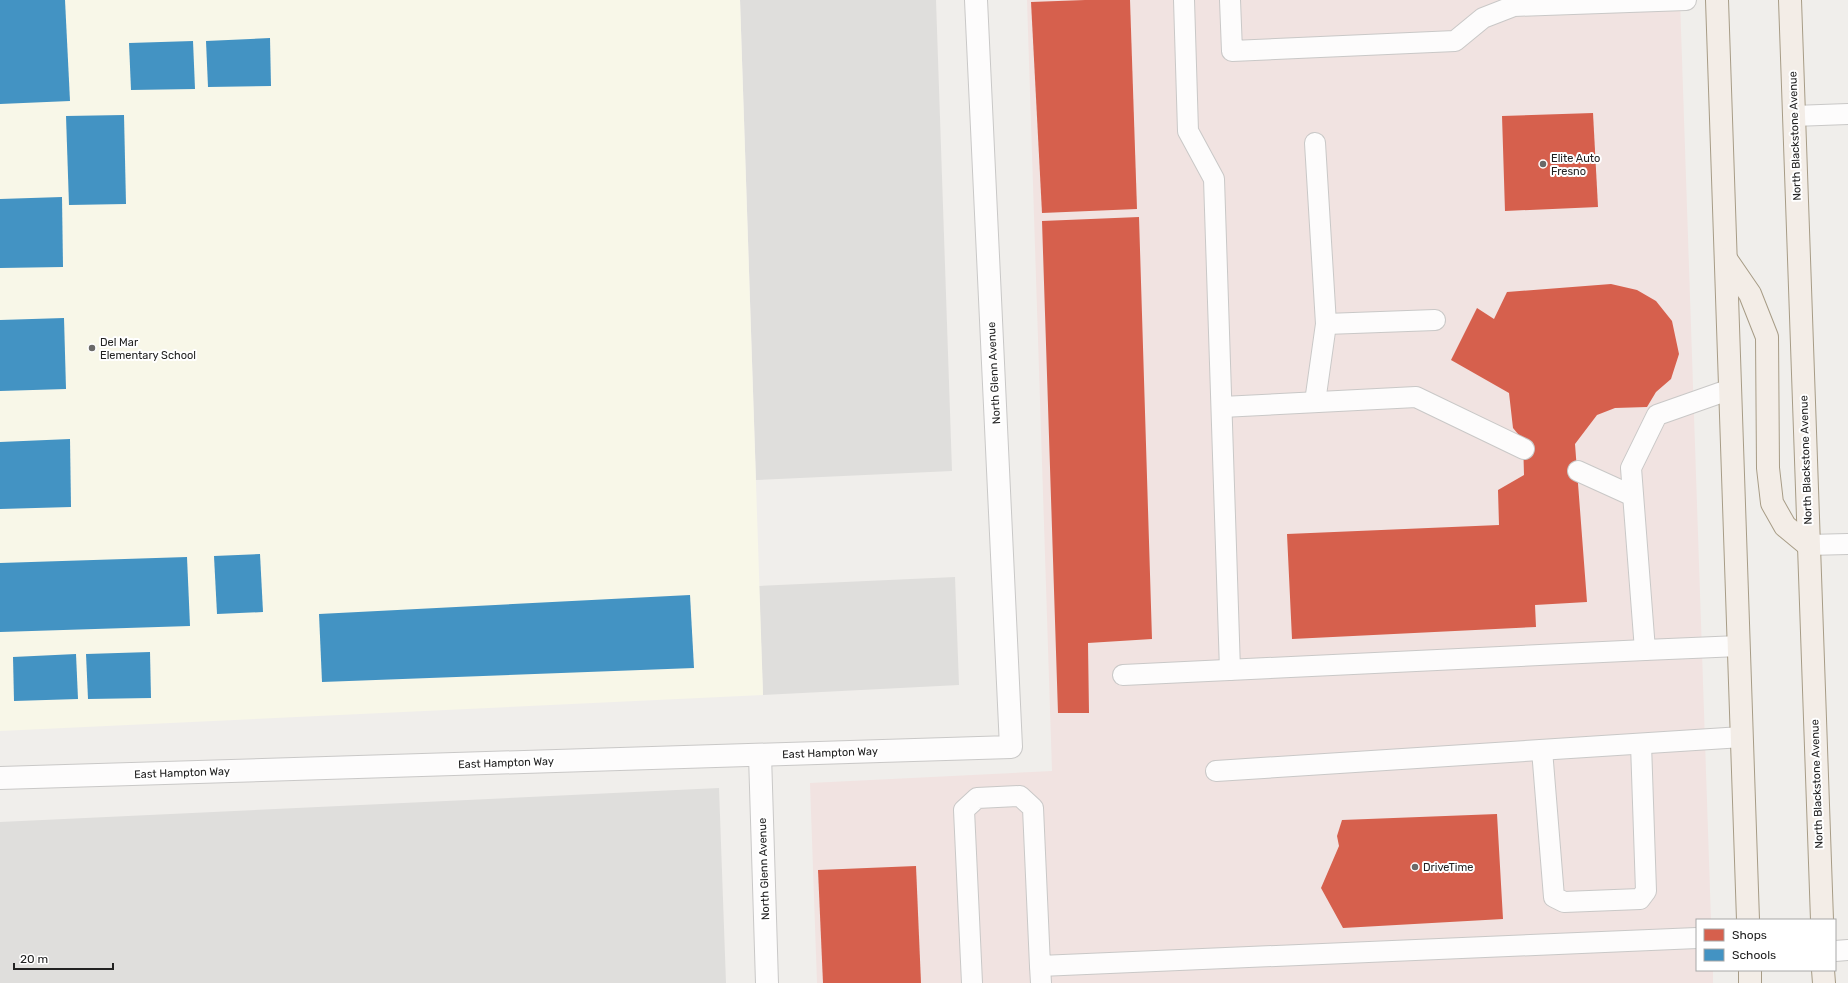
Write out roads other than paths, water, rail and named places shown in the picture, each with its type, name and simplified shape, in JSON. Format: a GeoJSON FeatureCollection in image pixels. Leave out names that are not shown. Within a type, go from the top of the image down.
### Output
{"type":"FeatureCollection","features":[{"type":"Feature","properties":{"kind":"main road"},"geometry":{"type":"LineString","coordinates":[[1717,0],[1748,919]]}},
{"type":"Feature","properties":{"kind":"main road","name":"North Blackstone Avenue"},"geometry":{"type":"LineString","coordinates":[[1790,0],[1822,919]]}},
{"type":"Feature","properties":{"kind":"main road"},"geometry":{"type":"LineString","coordinates":[[1726,259],[1750,294],[1766,337],[1768,468],[1772,504],[1785,526],[1808,545]]}},
{"type":"Feature","properties":{"kind":"main road"},"geometry":{"type":"LineString","coordinates":[[1750,971],[1750,983]]}},
{"type":"Feature","properties":{"kind":"main road"},"geometry":{"type":"LineString","coordinates":[[1823,971],[1824,983]]}},
{"type":"Feature","properties":{"kind":"street","name":"North Glenn Avenue"},"geometry":{"type":"LineString","coordinates":[[976,0],[1011,747]]}},
{"type":"Feature","properties":{"kind":"street","name":"East Hampton Way"},"geometry":{"type":"LineString","coordinates":[[0,778],[1011,747]]}},
{"type":"Feature","properties":{"kind":"street","name":"North Glenn Avenue"},"geometry":{"type":"LineString","coordinates":[[760,755],[767,983]]}},
{"type":"Feature","properties":{"kind":"lane"},"geometry":{"type":"LineString","coordinates":[[1184,0],[1188,131],[1214,179],[1230,670]]}},
{"type":"Feature","properties":{"kind":"lane"},"geometry":{"type":"LineString","coordinates":[[1230,0],[1232,51],[1455,41],[1483,18],[1514,6],[1608,1],[1686,0]]}},
{"type":"Feature","properties":{"kind":"lane"},"geometry":{"type":"LineString","coordinates":[[1794,116],[1848,114]]}},
{"type":"Feature","properties":{"kind":"lane"},"geometry":{"type":"LineString","coordinates":[[1315,143],[1326,324],[1315,402]]}},
{"type":"Feature","properties":{"kind":"lane"},"geometry":{"type":"LineString","coordinates":[[1326,324],[1435,320]]}},
{"type":"Feature","properties":{"kind":"lane"},"geometry":{"type":"LineString","coordinates":[[1645,650],[1631,468],[1657,415],[1731,389]]}},
{"type":"Feature","properties":{"kind":"lane"},"geometry":{"type":"LineString","coordinates":[[1222,407],[1416,397],[1524,449]]}},
{"type":"Feature","properties":{"kind":"lane"},"geometry":{"type":"LineString","coordinates":[[1578,470],[1633,496]]}},
{"type":"Feature","properties":{"kind":"lane"},"geometry":{"type":"LineString","coordinates":[[1808,545],[1848,544]]}},
{"type":"Feature","properties":{"kind":"lane"},"geometry":{"type":"LineString","coordinates":[[1123,675],[1739,646]]}},
{"type":"Feature","properties":{"kind":"lane"},"geometry":{"type":"LineString","coordinates":[[1216,771],[1641,744],[1742,736]]}},
{"type":"Feature","properties":{"kind":"lane"},"geometry":{"type":"LineString","coordinates":[[1542,750],[1554,897],[1564,902],[1640,899],[1646,891],[1641,744]]}},
{"type":"Feature","properties":{"kind":"lane"},"geometry":{"type":"LineString","coordinates":[[972,983],[964,810],[977,798],[1020,796],[1033,808],[1040,974],[1696,938]]}},
{"type":"Feature","properties":{"kind":"lane"},"geometry":{"type":"LineString","coordinates":[[1836,950],[1848,950]]}},
{"type":"Feature","properties":{"kind":"place","name":"Elite Auto Fresno"},"geometry":{"type":"Point","coordinates":[1543,164]}},
{"type":"Feature","properties":{"kind":"place","name":"Del Mar Elementary School"},"geometry":{"type":"Point","coordinates":[92,348]}},
{"type":"Feature","properties":{"kind":"place","name":"DriveTime"},"geometry":{"type":"Point","coordinates":[1415,867]}}]}
